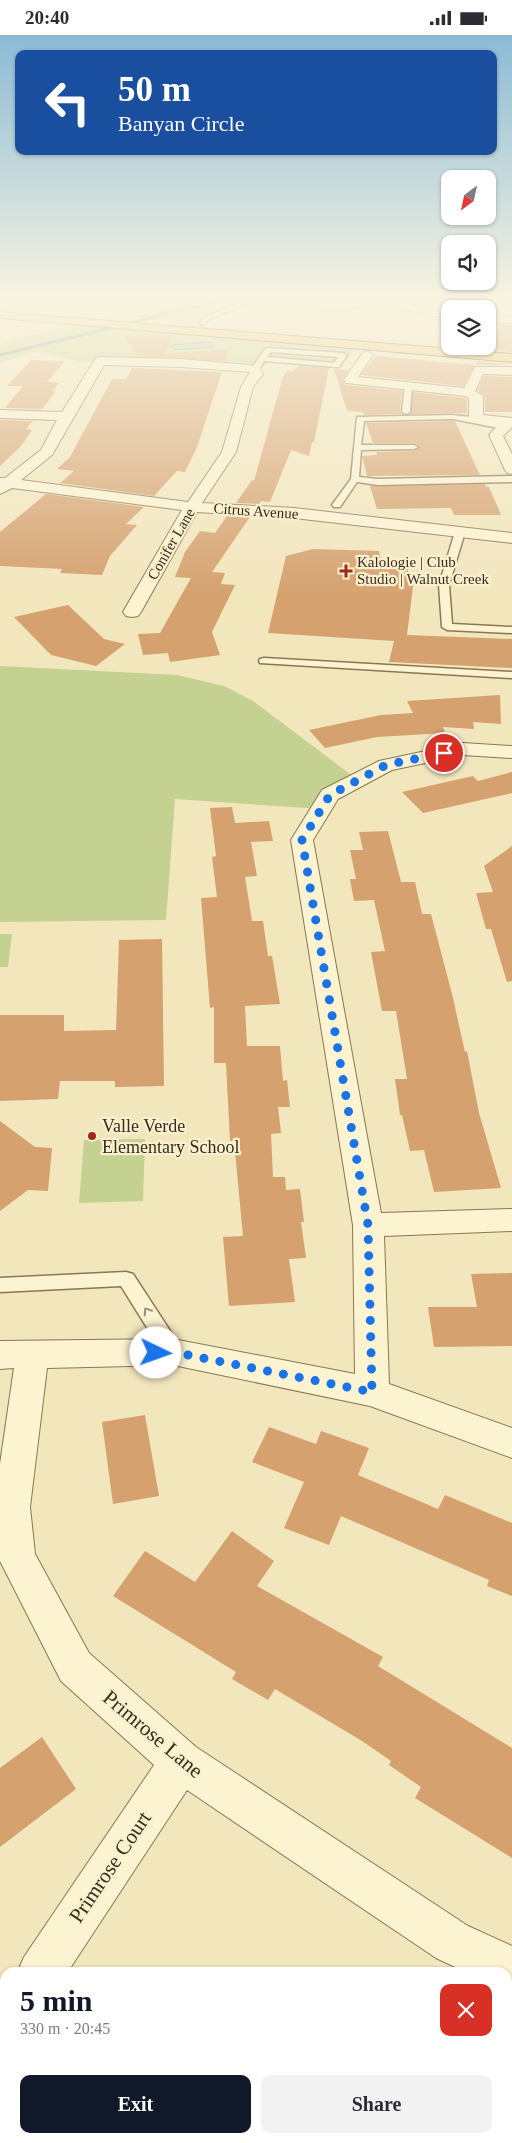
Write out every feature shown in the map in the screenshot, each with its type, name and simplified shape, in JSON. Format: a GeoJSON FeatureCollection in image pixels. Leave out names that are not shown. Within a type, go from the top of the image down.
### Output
{"type":"FeatureCollection","features":[{"type":"Feature","properties":{"kind":"street"},"geometry":{"type":"LineString","coordinates":[[2,485],[47,451],[76,399]]}},
{"type":"Feature","properties":{"kind":"street","name":"Conifer Lane"},"geometry":{"type":"LineString","coordinates":[[132,612],[192,507],[229,452],[244,399]]}},
{"type":"Feature","properties":{"kind":"street"},"geometry":{"type":"LineString","coordinates":[[476,399],[476,418],[508,424]]}},
{"type":"Feature","properties":{"kind":"street"},"geometry":{"type":"LineString","coordinates":[[0,414],[66,416]]}},
{"type":"Feature","properties":{"kind":"street"},"geometry":{"type":"LineString","coordinates":[[508,424],[496,435],[511,466]]}},
{"type":"Feature","properties":{"kind":"street","name":"Citrus Avenue"},"geometry":{"type":"LineString","coordinates":[[2,485],[192,507],[294,513],[512,538]]}},
{"type":"Feature","properties":{"kind":"street"},"geometry":{"type":"LineString","coordinates":[[372,1392],[368,1225],[302,840],[330,795],[386,765],[463,749],[512,752]]}},
{"type":"Feature","properties":{"kind":"street"},"geometry":{"type":"LineString","coordinates":[[368,1225],[512,1220]]}},
{"type":"Feature","properties":{"kind":"street"},"geometry":{"type":"LineString","coordinates":[[16,1355],[173,1352],[372,1392],[512,1443]]}},
{"type":"Feature","properties":{"kind":"street","name":"Primrose Lane"},"geometry":{"type":"LineString","coordinates":[[16,1355],[12,1507],[17,1557],[75,1667],[181,1762],[452,1942],[508,1967]]}},
{"type":"Feature","properties":{"kind":"street","name":"Primrose Court"},"geometry":{"type":"LineString","coordinates":[[44,1967],[181,1762]]}},
{"type":"Feature","properties":{"kind":"lane"},"geometry":{"type":"LineString","coordinates":[[406,412],[407,399]]}},
{"type":"Feature","properties":{"kind":"lane"},"geometry":{"type":"LineString","coordinates":[[337,505],[355,479],[356,448],[360,419],[453,417],[508,424]]}},
{"type":"Feature","properties":{"kind":"lane"},"geometry":{"type":"LineString","coordinates":[[356,448],[414,447]]}},
{"type":"Feature","properties":{"kind":"lane"},"geometry":{"type":"LineString","coordinates":[[355,479],[378,482],[512,479]]}},
{"type":"Feature","properties":{"kind":"lane"},"geometry":{"type":"LineString","coordinates":[[460,532],[444,585],[447,627],[512,630]]}},
{"type":"Feature","properties":{"kind":"lane"},"geometry":{"type":"LineString","coordinates":[[264,661],[512,675]]}},
{"type":"Feature","properties":{"kind":"lane"},"geometry":{"type":"LineString","coordinates":[[0,1285],[126,1279],[173,1352]]}},
{"type":"Feature","properties":{"kind":"green space"},"geometry":{"type":"Polygon","coordinates":[[[0,666],[177,675],[224,686],[253,701],[358,780],[321,809],[175,799],[166,920],[0,922],[0,666]]]}},
{"type":"Feature","properties":{"kind":"green space"},"geometry":{"type":"Polygon","coordinates":[[[0,934],[12,934],[8,967],[0,967],[0,934]]]}},
{"type":"Feature","properties":{"kind":"green space"},"geometry":{"type":"Polygon","coordinates":[[[145,1139],[143,1201],[79,1203],[84,1140],[145,1139]]]}},
{"type":"Feature","properties":{"kind":"building"},"geometry":{"type":"Polygon","coordinates":[[[12,399],[49,399],[42,409],[5,408],[12,399]]]}},
{"type":"Feature","properties":{"kind":"building"},"geometry":{"type":"Polygon","coordinates":[[[101,399],[213,399],[197,447],[185,472],[177,471],[154,496],[60,483],[74,471],[57,469],[70,457],[101,399]]]}},
{"type":"Feature","properties":{"kind":"building"},"geometry":{"type":"Polygon","coordinates":[[[277,399],[323,399],[314,442],[312,442],[309,456],[291,450],[270,502],[261,501],[259,504],[236,503],[252,480],[254,481],[277,399]]]}},
{"type":"Feature","properties":{"kind":"building"},"geometry":{"type":"Polygon","coordinates":[[[343,399],[401,399],[400,412],[402,414],[364,415],[363,412],[347,411],[343,399]]]}},
{"type":"Feature","properties":{"kind":"building"},"geometry":{"type":"Polygon","coordinates":[[[412,399],[467,399],[467,413],[410,414],[412,399]]]}},
{"type":"Feature","properties":{"kind":"building"},"geometry":{"type":"Polygon","coordinates":[[[485,399],[512,399],[512,412],[485,412],[485,399]]]}},
{"type":"Feature","properties":{"kind":"building"},"geometry":{"type":"Polygon","coordinates":[[[0,420],[33,421],[26,429],[32,430],[21,446],[0,466],[0,420]]]}},
{"type":"Feature","properties":{"kind":"building"},"geometry":{"type":"Polygon","coordinates":[[[455,421],[480,475],[367,476],[362,456],[377,455],[376,452],[414,451],[420,446],[414,443],[373,443],[366,423],[455,421]]]}},
{"type":"Feature","properties":{"kind":"building"},"geometry":{"type":"Polygon","coordinates":[[[485,484],[486,487],[489,487],[501,515],[454,515],[451,508],[377,509],[370,486],[485,484]]]}},
{"type":"Feature","properties":{"kind":"building"},"geometry":{"type":"Polygon","coordinates":[[[46,494],[144,507],[126,524],[137,525],[110,556],[102,575],[60,573],[62,569],[0,566],[0,532],[46,494]]]}},
{"type":"Feature","properties":{"kind":"building"},"geometry":{"type":"Polygon","coordinates":[[[227,516],[250,517],[212,572],[225,573],[221,584],[235,585],[212,632],[220,655],[170,662],[168,653],[143,655],[138,634],[160,633],[191,578],[175,577],[185,552],[200,531],[215,533],[227,516]]]}},
{"type":"Feature","properties":{"kind":"building"},"geometry":{"type":"Polygon","coordinates":[[[313,549],[379,551],[381,561],[398,561],[399,568],[408,569],[408,578],[414,578],[407,635],[512,639],[512,668],[389,662],[394,641],[268,633],[286,556],[313,549]]]}},
{"type":"Feature","properties":{"kind":"building"},"geometry":{"type":"Polygon","coordinates":[[[68,605],[104,639],[125,644],[96,666],[51,655],[14,617],[68,605]]]}},
{"type":"Feature","properties":{"kind":"building"},"geometry":{"type":"Polygon","coordinates":[[[500,695],[501,724],[473,722],[474,729],[443,727],[445,733],[377,737],[325,748],[309,730],[381,715],[413,713],[407,701],[500,695]]]}},
{"type":"Feature","properties":{"kind":"building"},"geometry":{"type":"Polygon","coordinates":[[[512,772],[512,793],[423,813],[402,792],[473,776],[478,781],[512,772]]]}},
{"type":"Feature","properties":{"kind":"building"},"geometry":{"type":"Polygon","coordinates":[[[232,807],[235,823],[269,821],[273,841],[251,842],[257,876],[245,877],[252,921],[263,921],[268,956],[272,956],[280,1004],[245,1006],[247,1046],[280,1046],[283,1081],[287,1080],[290,1107],[278,1107],[281,1133],[271,1134],[273,1177],[285,1177],[286,1190],[300,1189],[304,1222],[301,1222],[306,1258],[289,1259],[295,1302],[229,1306],[223,1237],[243,1236],[234,1141],[230,1141],[226,1063],[214,1063],[214,1007],[210,1008],[201,898],[217,897],[212,857],[216,856],[210,808],[232,807]]]}},
{"type":"Feature","properties":{"kind":"building"},"geometry":{"type":"Polygon","coordinates":[[[388,831],[401,882],[415,882],[422,914],[431,914],[465,1052],[467,1051],[479,1113],[501,1188],[434,1192],[424,1150],[410,1151],[402,1115],[400,1115],[395,1079],[407,1079],[396,1011],[382,1011],[371,952],[385,951],[374,900],[354,901],[350,879],[356,879],[350,850],[363,850],[359,832],[388,831]]]}},
{"type":"Feature","properties":{"kind":"building"},"geometry":{"type":"Polygon","coordinates":[[[512,846],[512,981],[507,982],[491,929],[486,929],[476,893],[493,892],[484,866],[512,846]]]}},
{"type":"Feature","properties":{"kind":"building"},"geometry":{"type":"Polygon","coordinates":[[[162,939],[164,1086],[115,1087],[115,1081],[60,1081],[58,1099],[0,1101],[0,1015],[64,1015],[64,1031],[116,1030],[119,940],[162,939]]]}},
{"type":"Feature","properties":{"kind":"building"},"geometry":{"type":"Polygon","coordinates":[[[0,1121],[35,1147],[52,1148],[48,1191],[28,1190],[0,1211],[0,1121]]]}},
{"type":"Feature","properties":{"kind":"building"},"geometry":{"type":"Polygon","coordinates":[[[512,1273],[512,1346],[434,1347],[428,1307],[477,1307],[471,1274],[512,1273]]]}},
{"type":"Feature","properties":{"kind":"building"},"geometry":{"type":"Polygon","coordinates":[[[145,1415],[159,1496],[113,1504],[102,1422],[145,1415]]]}},
{"type":"Feature","properties":{"kind":"building"},"geometry":{"type":"Polygon","coordinates":[[[269,1427],[316,1444],[321,1431],[369,1448],[358,1475],[438,1509],[445,1495],[512,1523],[512,1596],[487,1586],[489,1580],[341,1516],[329,1545],[284,1528],[304,1482],[252,1462],[269,1427]]]}},
{"type":"Feature","properties":{"kind":"building"},"geometry":{"type":"Polygon","coordinates":[[[232,1531],[274,1561],[257,1586],[383,1657],[378,1666],[512,1748],[512,1858],[415,1798],[421,1787],[389,1765],[391,1761],[362,1741],[275,1689],[268,1700],[232,1679],[236,1672],[113,1596],[145,1551],[195,1582],[232,1531]]]}},
{"type":"Feature","properties":{"kind":"building"},"geometry":{"type":"Polygon","coordinates":[[[42,1737],[76,1789],[0,1847],[0,1768],[42,1737]]]}},
{"type":"Feature","properties":{"kind":"place","name":"Kalologie | Club Studio | Walnut Creek"},"geometry":{"type":"Point","coordinates":[346,571]}},
{"type":"Feature","properties":{"kind":"place","name":"Valle Verde Elementary School"},"geometry":{"type":"Point","coordinates":[92,1136]}},
{"type":"Feature","properties":{"kind":"route"},"geometry":{"type":"LineString","coordinates":[[156,1353],[173,1352],[372,1392],[368,1225],[302,840],[330,795],[386,765],[444,753]]}}]}
